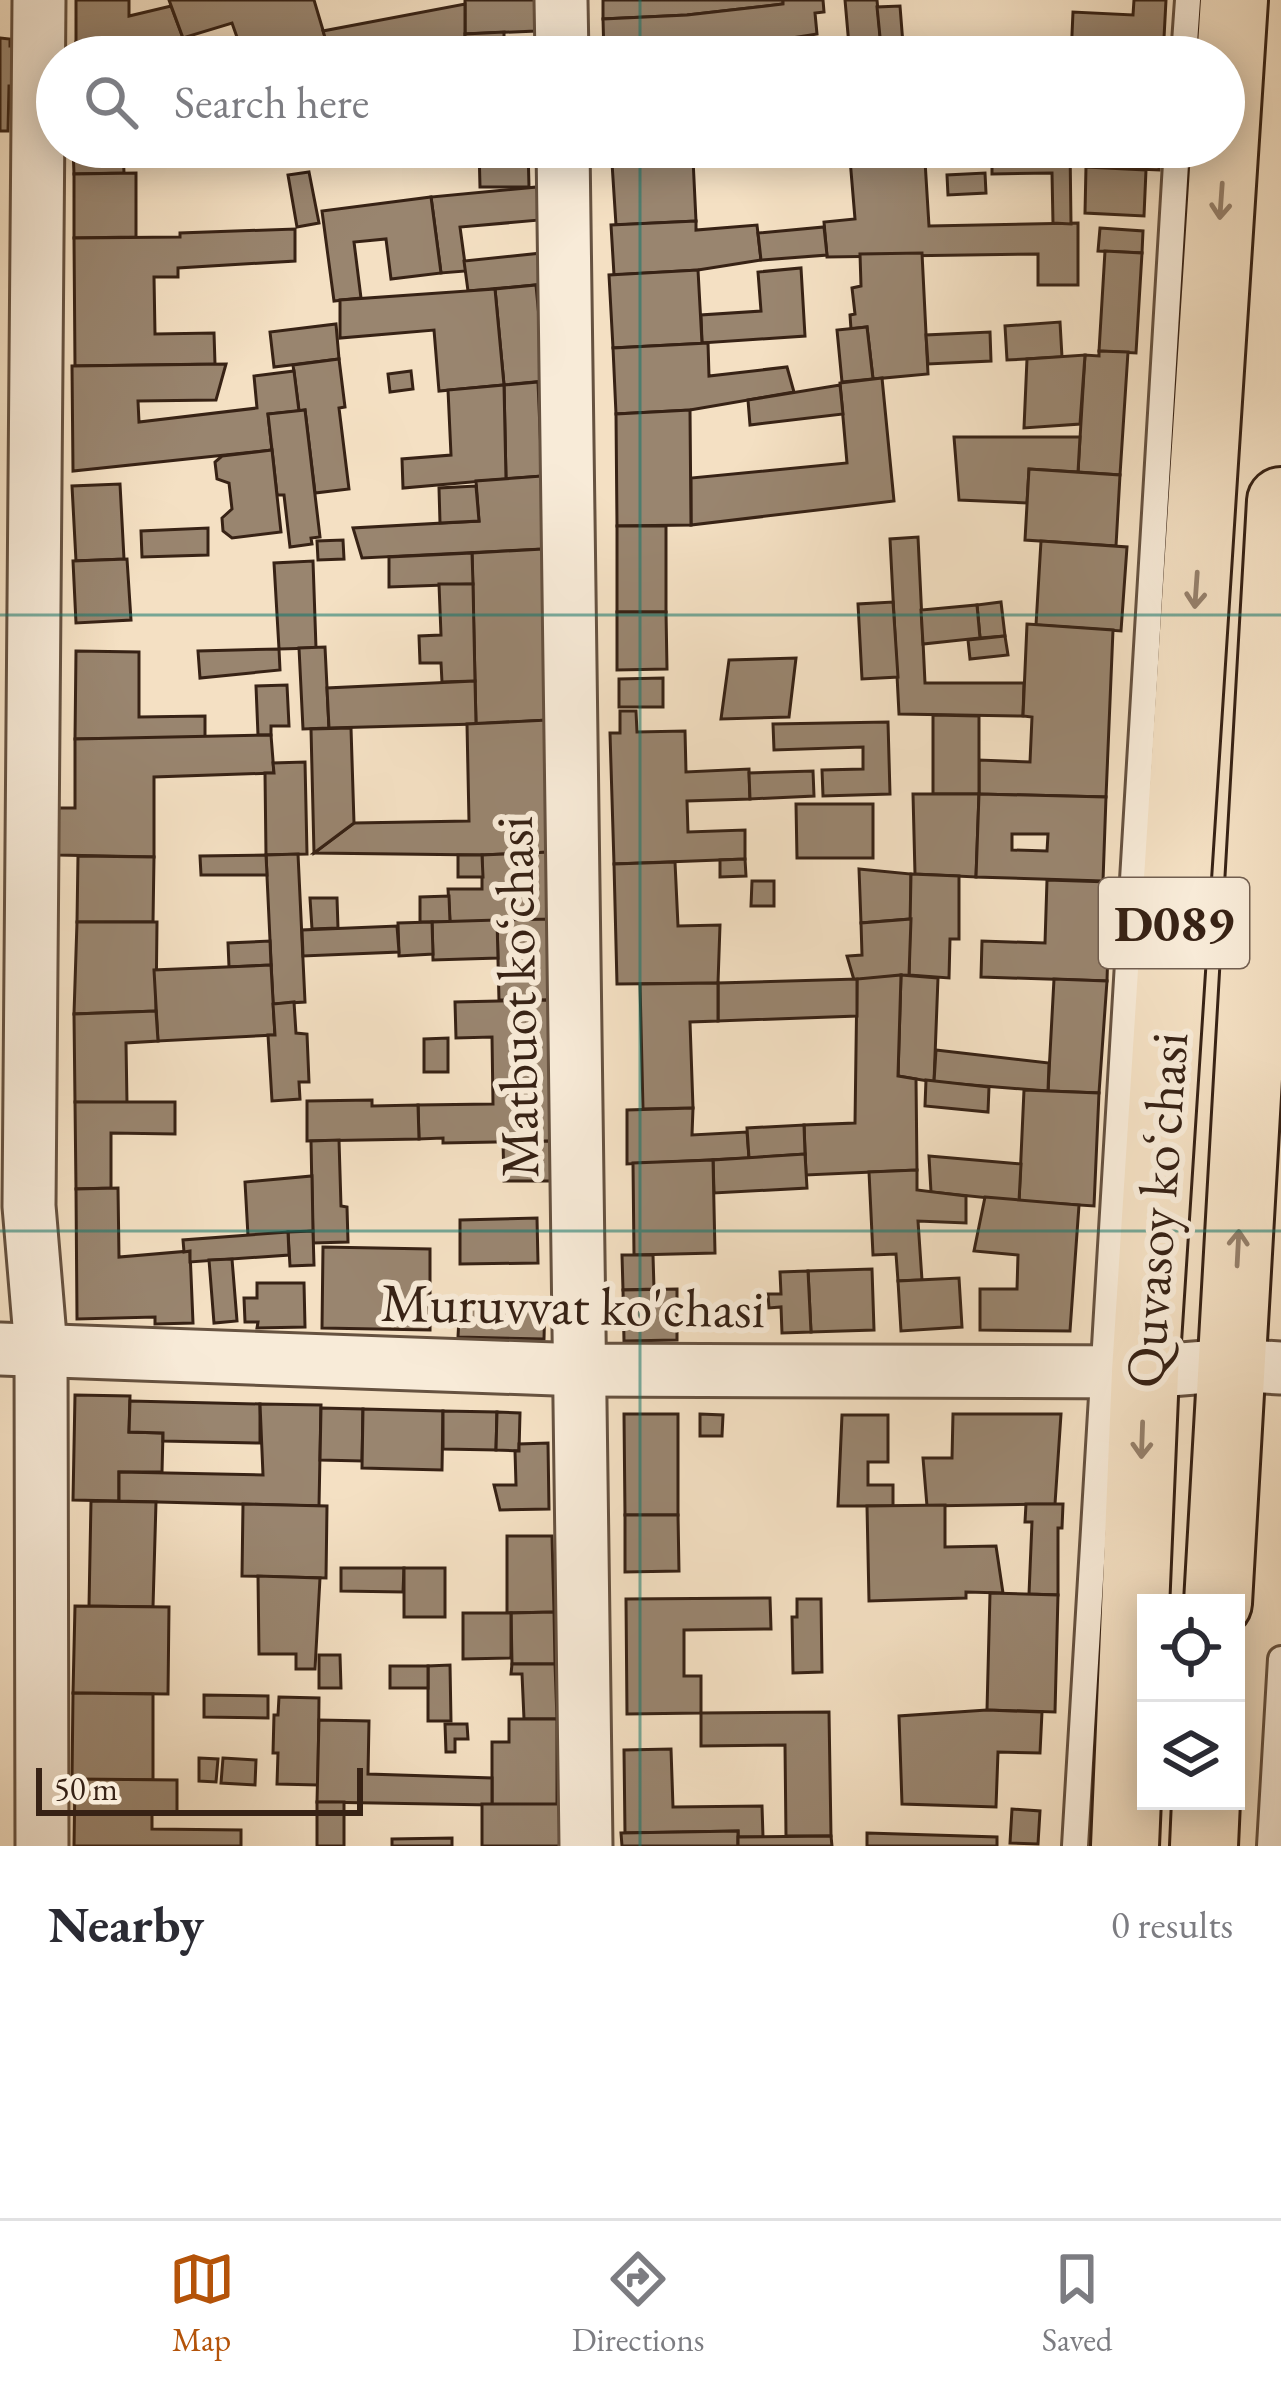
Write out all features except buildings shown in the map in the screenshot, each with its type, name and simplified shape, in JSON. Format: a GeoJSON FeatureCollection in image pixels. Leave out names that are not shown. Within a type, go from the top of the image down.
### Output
{"type":"FeatureCollection","features":[{"type":"Feature","properties":{"kind":"main road","name":"Quvasoy koʻchasi"},"geometry":{"type":"LineString","coordinates":[[1231,36],[1234,0]]}},
{"type":"Feature","properties":{"kind":"main road","name":"Quvasoy koʻchasi"},"geometry":{"type":"LineString","coordinates":[[1125,1846],[1123,1371],[1220,168]]}},
{"type":"Feature","properties":{"kind":"main road","name":"Quvasoy koʻchasi"},"geometry":{"type":"LineString","coordinates":[[1219,1594],[1256,1366],[1281,501]]}},
{"type":"Feature","properties":{"kind":"main road"},"geometry":{"type":"LineString","coordinates":[[1204,1846],[1206,1810]]}},
{"type":"Feature","properties":{"kind":"street"},"geometry":{"type":"LineString","coordinates":[[39,0],[39,36]]}},
{"type":"Feature","properties":{"kind":"street"},"geometry":{"type":"LineString","coordinates":[[561,0],[562,36]]}},
{"type":"Feature","properties":{"kind":"street"},"geometry":{"type":"LineString","coordinates":[[38,168],[29,1206],[20,1349],[42,1846]]}},
{"type":"Feature","properties":{"kind":"street","name":"Matbuot koʻchasi"},"geometry":{"type":"LineString","coordinates":[[563,168],[586,1846]]}},
{"type":"Feature","properties":{"kind":"street","name":"Muruvvat ko'chasi"},"geometry":{"type":"LineString","coordinates":[[20,1349],[582,1370],[1123,1371],[1256,1366]]}},
{"type":"Feature","properties":{"kind":"lane"},"geometry":{"type":"LineString","coordinates":[[1185,36],[1188,0]]}},
{"type":"Feature","properties":{"kind":"lane"},"geometry":{"type":"LineString","coordinates":[[1075,1846],[1123,1371],[1177,168]]}},
{"type":"Feature","properties":{"kind":"lane"},"geometry":{"type":"LineString","coordinates":[[1270,1846],[1281,1659]]}}]}
